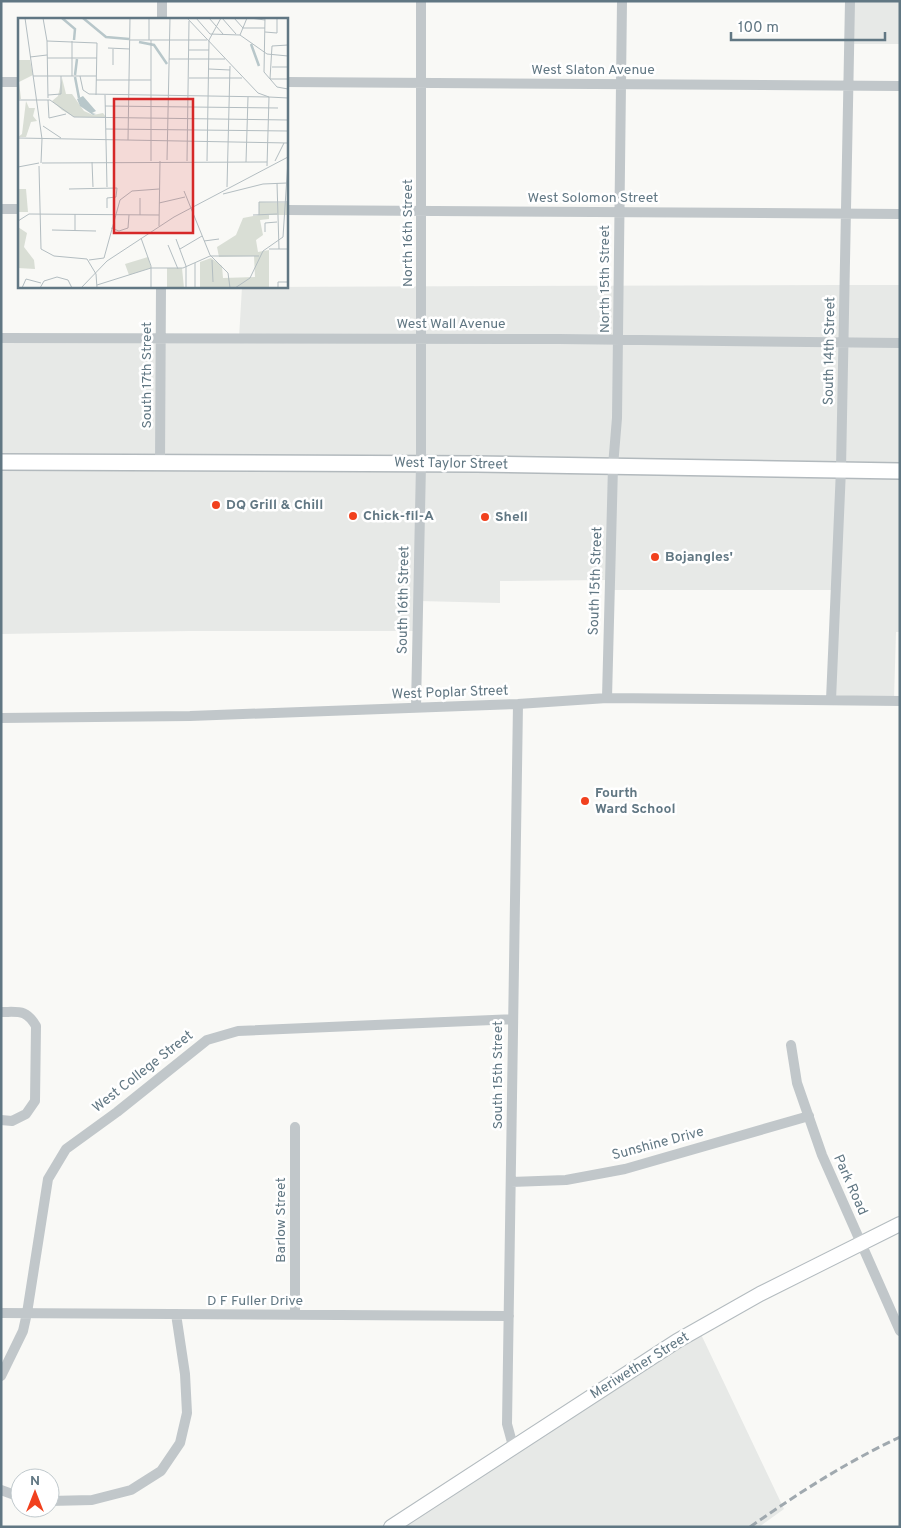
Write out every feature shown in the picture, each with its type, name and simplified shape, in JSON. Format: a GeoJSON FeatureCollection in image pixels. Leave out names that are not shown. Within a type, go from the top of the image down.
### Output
{"type":"FeatureCollection","features":[{"type":"Feature","properties":{"kind":"main road","name":"West Taylor Street"},"geometry":{"type":"LineString","coordinates":[[1,462],[421,464],[900,471]]}},
{"type":"Feature","properties":{"kind":"street"},"geometry":{"type":"LineString","coordinates":[[162,1],[162,18]]}},
{"type":"Feature","properties":{"kind":"street","name":"North 16th Street"},"geometry":{"type":"LineString","coordinates":[[421,1],[421,464]]}},
{"type":"Feature","properties":{"kind":"street","name":"North 15th Street"},"geometry":{"type":"LineString","coordinates":[[613,466],[616,442],[618,339],[622,1]]}},
{"type":"Feature","properties":{"kind":"street","name":"South 14th Street"},"geometry":{"type":"LineString","coordinates":[[831,700],[841,469],[850,1]]}},
{"type":"Feature","properties":{"kind":"street"},"geometry":{"type":"LineString","coordinates":[[1,82],[18,82]]}},
{"type":"Feature","properties":{"kind":"street","name":"West Slaton Avenue"},"geometry":{"type":"LineString","coordinates":[[288,82],[900,86]]}},
{"type":"Feature","properties":{"kind":"street"},"geometry":{"type":"LineString","coordinates":[[1,209],[18,209]]}},
{"type":"Feature","properties":{"kind":"street","name":"West Solomon Street"},"geometry":{"type":"LineString","coordinates":[[288,210],[846,212],[900,214]]}},
{"type":"Feature","properties":{"kind":"street","name":"South 17th Street"},"geometry":{"type":"LineString","coordinates":[[160,463],[161,288]]}},
{"type":"Feature","properties":{"kind":"street","name":"West Wall Avenue"},"geometry":{"type":"LineString","coordinates":[[1,338],[618,339],[900,343]]}},
{"type":"Feature","properties":{"kind":"street","name":"South 16th Street"},"geometry":{"type":"LineString","coordinates":[[416,707],[421,464]]}},
{"type":"Feature","properties":{"kind":"street","name":"South 15th Street"},"geometry":{"type":"LineString","coordinates":[[607,698],[613,466]]}},
{"type":"Feature","properties":{"kind":"street","name":"West Poplar Street"},"geometry":{"type":"LineString","coordinates":[[1,718],[190,716],[518,704],[607,698],[900,701]]}},
{"type":"Feature","properties":{"kind":"street","name":"South 15th Street"},"geometry":{"type":"LineString","coordinates":[[513,1446],[507,1424],[518,704]]}},
{"type":"Feature","properties":{"kind":"street"},"geometry":{"type":"LineString","coordinates":[[1,1012],[22,1012],[30,1016],[36,1026],[35,1101],[26,1114],[12,1121],[1,1120]]}},
{"type":"Feature","properties":{"kind":"street","name":"West College Street"},"geometry":{"type":"LineString","coordinates":[[1,1376],[23,1331],[48,1179],[66,1149],[117,1112],[207,1040],[238,1031],[513,1018]]}},
{"type":"Feature","properties":{"kind":"street","name":"Park Road"},"geometry":{"type":"LineString","coordinates":[[790,1045],[797,1083],[832,1180],[900,1331]]}},
{"type":"Feature","properties":{"kind":"street","name":"Sunshine Drive"},"geometry":{"type":"LineString","coordinates":[[511,1182],[566,1180],[615,1171],[809,1116]]}},
{"type":"Feature","properties":{"kind":"street","name":"Barlow Street"},"geometry":{"type":"LineString","coordinates":[[295,1127],[295,1314]]}},
{"type":"Feature","properties":{"kind":"street","name":"Meriwether Street"},"geometry":{"type":"LineString","coordinates":[[391,1527],[677,1341],[760,1294],[900,1224]]}},
{"type":"Feature","properties":{"kind":"street","name":"D F Fuller Drive"},"geometry":{"type":"LineString","coordinates":[[1,1313],[509,1316]]}},
{"type":"Feature","properties":{"kind":"street"},"geometry":{"type":"LineString","coordinates":[[60,1501],[92,1500],[131,1490],[161,1471],[180,1443],[187,1414],[185,1374],[176,1314]]}},
{"type":"Feature","properties":{"kind":"shaded area"},"geometry":{"type":"Polygon","coordinates":[[[848,1],[900,1],[900,44],[848,44],[848,1]]]}},
{"type":"Feature","properties":{"kind":"shaded area"},"geometry":{"type":"Polygon","coordinates":[[[900,285],[900,632],[896,632],[894,699],[832,696],[835,590],[606,590],[606,580],[500,581],[500,603],[419,601],[418,631],[190,631],[1,634],[1,336],[239,338],[242,288],[900,285]]]}},
{"type":"Feature","properties":{"kind":"shaded area"},"geometry":{"type":"Polygon","coordinates":[[[698,1328],[784,1509],[759,1527],[398,1527],[698,1328]]]}},
{"type":"Feature","properties":{"kind":"railway"},"geometry":{"type":"LineString","coordinates":[[750,1527],[823,1479],[860,1457],[900,1437]]}},
{"type":"Feature","properties":{"kind":"place","name":"DQ Grill & Chill"},"geometry":{"type":"Point","coordinates":[216,505]}},
{"type":"Feature","properties":{"kind":"place","name":"Chick-fil-A"},"geometry":{"type":"Point","coordinates":[353,516]}},
{"type":"Feature","properties":{"kind":"place","name":"Shell"},"geometry":{"type":"Point","coordinates":[485,517]}},
{"type":"Feature","properties":{"kind":"place","name":"Bojangles'"},"geometry":{"type":"Point","coordinates":[655,557]}},
{"type":"Feature","properties":{"kind":"place","name":"Fourth Ward School"},"geometry":{"type":"Point","coordinates":[585,801]}}]}
